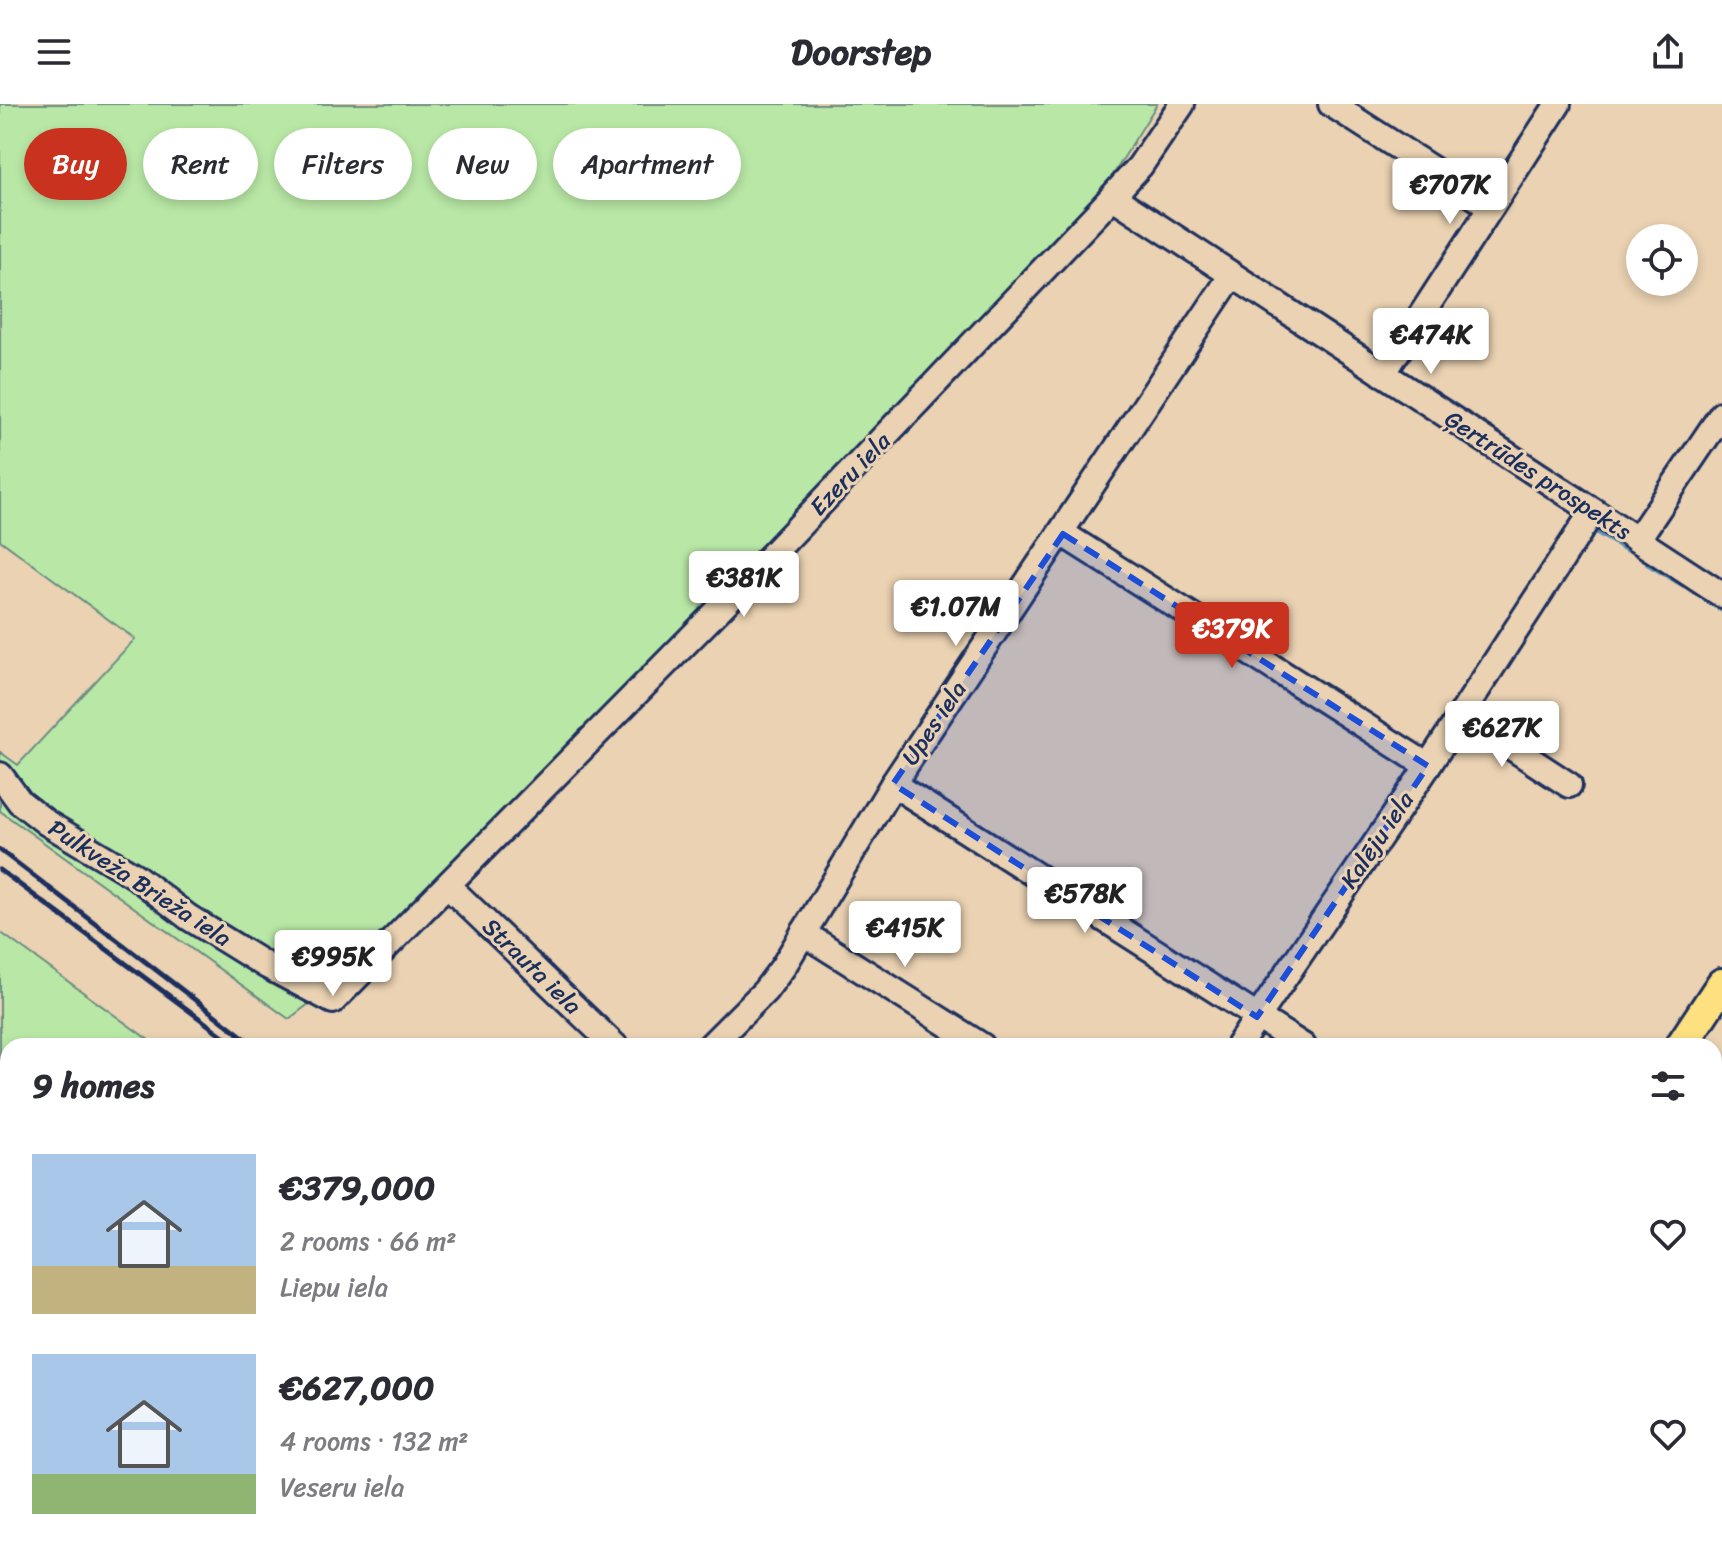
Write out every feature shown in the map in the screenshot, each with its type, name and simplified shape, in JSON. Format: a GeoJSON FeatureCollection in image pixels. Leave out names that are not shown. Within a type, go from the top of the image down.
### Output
{"type":"FeatureCollection","features":[{"type":"Feature","properties":{"kind":"main road"},"geometry":{"type":"LineString","coordinates":[[1686,1038],[1722,984]]}},
{"type":"Feature","properties":{"kind":"street","name":"Ezeru iela"},"geometry":{"type":"LineString","coordinates":[[333,1001],[743,585],[1113,197],[1140,166],[1182,104]]}},
{"type":"Feature","properties":{"kind":"street"},"geometry":{"type":"LineString","coordinates":[[1331,104],[1491,207]]}},
{"type":"Feature","properties":{"kind":"street"},"geometry":{"type":"LineString","coordinates":[[1383,374],[1558,104]]}},
{"type":"Feature","properties":{"kind":"street","name":"Ģertrūdes prospekts"},"geometry":{"type":"LineString","coordinates":[[1113,197],[1722,595]]}},
{"type":"Feature","properties":{"kind":"street","name":"Upes iela"},"geometry":{"type":"LineString","coordinates":[[718,1038],[765,991],[893,784],[1063,534],[1232,275]]}},
{"type":"Feature","properties":{"kind":"street"},"geometry":{"type":"LineString","coordinates":[[1637,540],[1722,414]]}},
{"type":"Feature","properties":{"kind":"street","name":"Kalēju iela"},"geometry":{"type":"LineString","coordinates":[[1243,1038],[1428,766],[1593,511]]}},
{"type":"Feature","properties":{"kind":"street"},"geometry":{"type":"LineString","coordinates":[[1063,534],[1428,766]]}},
{"type":"Feature","properties":{"kind":"street"},"geometry":{"type":"LineString","coordinates":[[1461,714],[1569,785]]}},
{"type":"Feature","properties":{"kind":"street","name":"Pulkveža Brieža iela"},"geometry":{"type":"LineString","coordinates":[[0,775],[20,802],[47,823],[135,876],[200,924],[271,968],[333,1001]]}},
{"type":"Feature","properties":{"kind":"street"},"geometry":{"type":"LineString","coordinates":[[893,784],[1290,1038]]}},
{"type":"Feature","properties":{"kind":"street","name":"Strauta iela"},"geometry":{"type":"LineString","coordinates":[[448,886],[607,1038]]}},
{"type":"Feature","properties":{"kind":"street"},"geometry":{"type":"LineString","coordinates":[[803,933],[969,1038]]}},
{"type":"Feature","properties":{"kind":"street"},"geometry":{"type":"LineString","coordinates":[[294,978],[366,968]]}},
{"type":"Feature","properties":{"kind":"highlighted area"},"geometry":{"type":"Polygon","coordinates":[[[1063,534],[1428,766],[1257,1017],[893,784],[1063,534]]]}},
{"type":"Feature","properties":{"kind":"green space"},"geometry":{"type":"Polygon","coordinates":[[[0,104],[1157,104],[1087,217],[377,952],[289,1019],[0,811],[0,752],[18,765],[135,639],[0,540],[0,104]]]}},
{"type":"Feature","properties":{"kind":"green space"},"geometry":{"type":"Polygon","coordinates":[[[0,932],[146,1038],[0,1038],[0,932]]]}},
{"type":"Feature","properties":{"kind":"waterway"},"geometry":{"type":"LineString","coordinates":[[1656,535],[1675,505]]}},
{"type":"Feature","properties":{"kind":"waterway"},"geometry":{"type":"LineString","coordinates":[[1598,533],[1627,550]]}},
{"type":"Feature","properties":{"kind":"waterway"},"geometry":{"type":"LineString","coordinates":[[1648,564],[1683,585]]}},
{"type":"Feature","properties":{"kind":"waterway"},"geometry":{"type":"LineString","coordinates":[[1704,599],[1722,610]]}},
{"type":"Feature","properties":{"kind":"railway"},"geometry":{"type":"LineString","coordinates":[[0,850],[245,1038]]}},
{"type":"Feature","properties":{"kind":"railway"},"geometry":{"type":"LineString","coordinates":[[0,870],[226,1038]]}}]}
